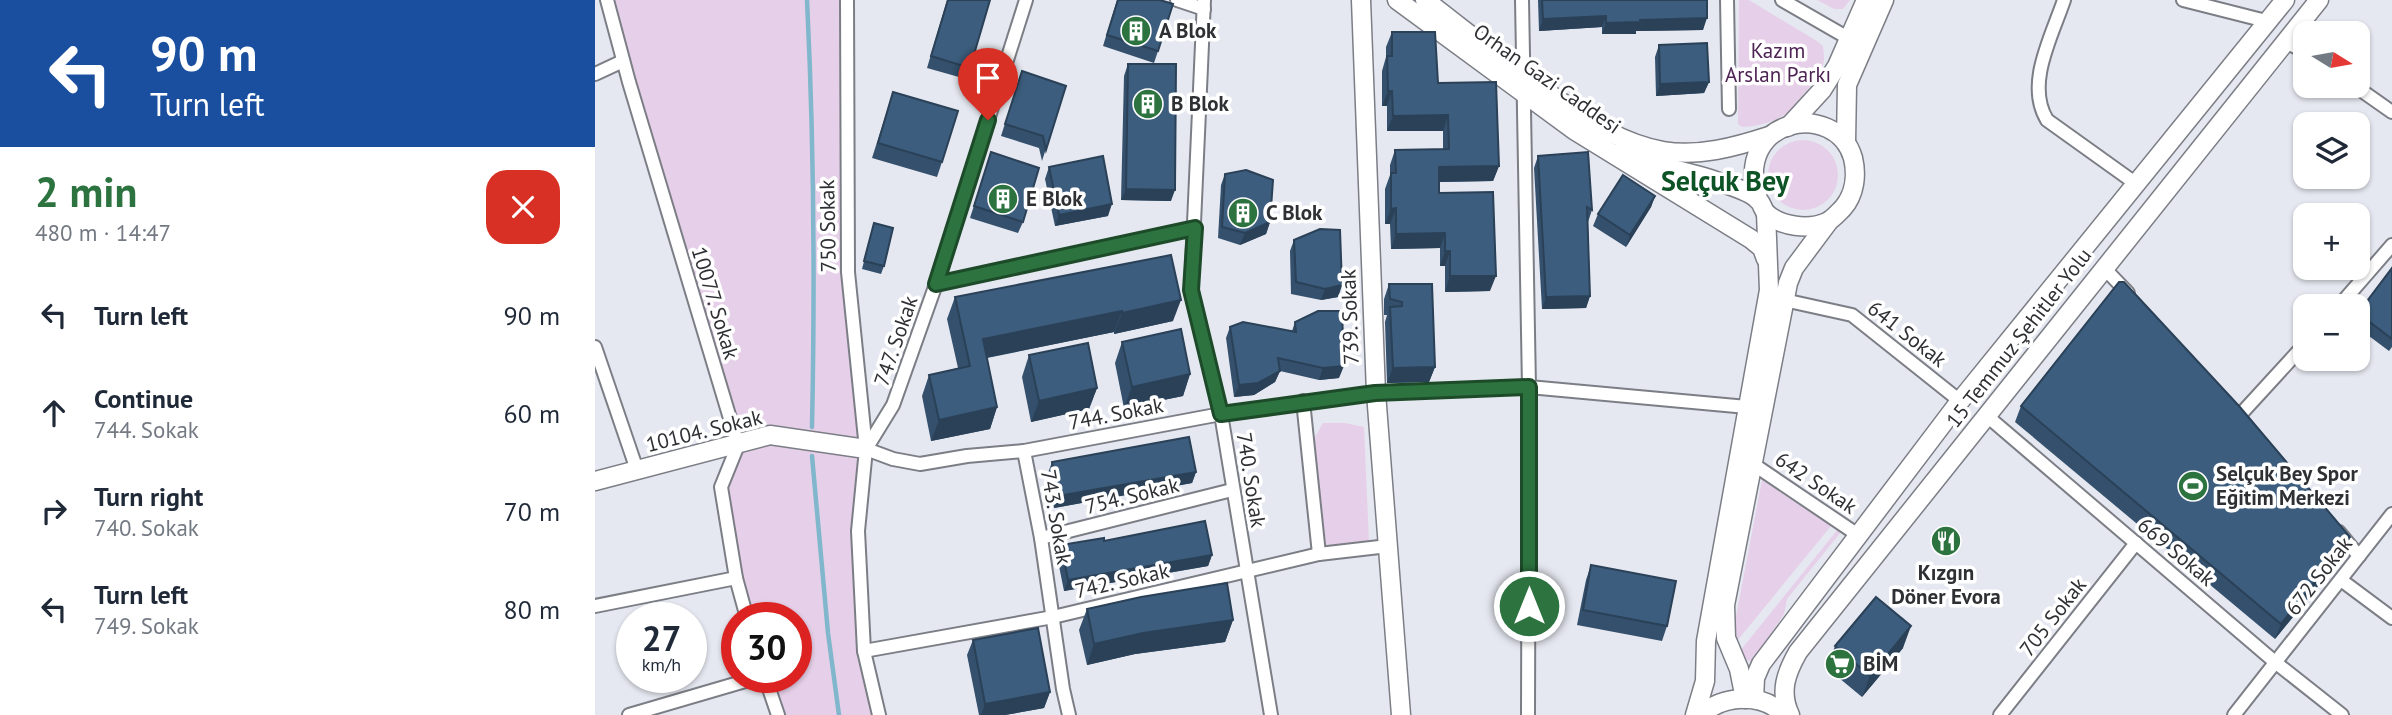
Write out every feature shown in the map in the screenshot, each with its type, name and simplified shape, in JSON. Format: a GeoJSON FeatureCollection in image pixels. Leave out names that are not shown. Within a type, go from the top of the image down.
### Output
{"type":"FeatureCollection","features":[{"type":"Feature","properties":{"kind":"main road","name":"739. Sokak"},"geometry":{"type":"LineString","coordinates":[[1361,0],[1375,393],[1401,715]]}},
{"type":"Feature","properties":{"kind":"main road","name":"Orhan Gazi Caddesi"},"geometry":{"type":"LineString","coordinates":[[1397,0],[1524,85],[1574,130],[1751,239],[1762,248],[1770,268]]}},
{"type":"Feature","properties":{"kind":"main road"},"geometry":{"type":"LineString","coordinates":[[1425,0],[1524,85],[1565,105],[1620,139],[1666,152],[1700,152],[1729,148],[1769,136],[1799,123],[1815,124],[1831,130],[1846,142]]}},
{"type":"Feature","properties":{"kind":"main road"},"geometry":{"type":"LineString","coordinates":[[1787,128],[1822,90],[1837,66],[1866,0]]}},
{"type":"Feature","properties":{"kind":"main road"},"geometry":{"type":"LineString","coordinates":[[1749,699],[1726,638],[1725,606],[1784,300],[1794,268],[1829,221],[1847,204],[1854,187],[1856,171],[1846,142],[1847,85],[1884,0]]}},
{"type":"Feature","properties":{"kind":"main road","name":"15 Temmuz Şehitler Yolu"},"geometry":{"type":"LineString","coordinates":[[1749,699],[1761,664],[1959,401],[2285,0]]}},
{"type":"Feature","properties":{"kind":"main road","name":"15 Temmuz Şehitler Yolu"},"geometry":{"type":"LineString","coordinates":[[1790,715],[1783,693],[1788,668],[1798,652],[2319,0]]}},
{"type":"Feature","properties":{"kind":"main road"},"geometry":{"type":"LineString","coordinates":[[1695,715],[1705,681],[1706,641],[1769,290],[1770,268],[1762,206],[1752,182],[1753,164],[1759,149],[1769,136]]}},
{"type":"Feature","properties":{"kind":"main road"},"geometry":{"type":"LineString","coordinates":[[1616,154],[1712,180],[1762,206],[1784,223],[1801,227],[1829,221]]}},
{"type":"Feature","properties":{"kind":"main road","name":"10104. Sokak"},"geometry":{"type":"LineString","coordinates":[[595,481],[770,435],[866,450]]}},
{"type":"Feature","properties":{"kind":"main road"},"geometry":{"type":"LineString","coordinates":[[1701,715],[1709,708],[1732,699],[1749,699],[1779,710],[1784,715]]}},
{"type":"Feature","properties":{"kind":"street","name":"10077. Sokak"},"geometry":{"type":"LineString","coordinates":[[607,0],[738,444]]}},
{"type":"Feature","properties":{"kind":"street","name":"750 Sokak"},"geometry":{"type":"LineString","coordinates":[[846,0],[848,272],[866,450]]}},
{"type":"Feature","properties":{"kind":"street","name":"747. Sokak"},"geometry":{"type":"LineString","coordinates":[[866,450],[894,405],[936,284],[1025,0]]}},
{"type":"Feature","properties":{"kind":"street"},"geometry":{"type":"LineString","coordinates":[[1177,0],[1204,5]]}},
{"type":"Feature","properties":{"kind":"street"},"geometry":{"type":"LineString","coordinates":[[1522,0],[1529,387],[1528,715]]}},
{"type":"Feature","properties":{"kind":"street"},"geometry":{"type":"LineString","coordinates":[[1727,0],[1729,109]]}},
{"type":"Feature","properties":{"kind":"street"},"geometry":{"type":"LineString","coordinates":[[1782,0],[1848,38]]}},
{"type":"Feature","properties":{"kind":"street"},"geometry":{"type":"LineString","coordinates":[[2064,0],[2039,79],[2042,112],[2047,120],[2135,183]]}},
{"type":"Feature","properties":{"kind":"street"},"geometry":{"type":"LineString","coordinates":[[2183,0],[2266,21]]}},
{"type":"Feature","properties":{"kind":"street","name":"740. Sokak"},"geometry":{"type":"LineString","coordinates":[[1204,5],[1191,290],[1221,414],[1271,715]]}},
{"type":"Feature","properties":{"kind":"street"},"geometry":{"type":"LineString","coordinates":[[2286,42],[2293,46]]}},
{"type":"Feature","properties":{"kind":"street"},"geometry":{"type":"LineString","coordinates":[[595,74],[623,61]]}},
{"type":"Feature","properties":{"kind":"street"},"geometry":{"type":"LineString","coordinates":[[2370,97],[2392,112]]}},
{"type":"Feature","properties":{"kind":"street"},"geometry":{"type":"LineString","coordinates":[[936,284],[1195,228]]}},
{"type":"Feature","properties":{"kind":"street"},"geometry":{"type":"LineString","coordinates":[[2349,294],[2392,245]]}},
{"type":"Feature","properties":{"kind":"street"},"geometry":{"type":"LineString","coordinates":[[2103,268],[2140,306]]}},
{"type":"Feature","properties":{"kind":"street","name":"641 Sokak"},"geometry":{"type":"LineString","coordinates":[[1784,300],[1853,314],[1959,401]]}},
{"type":"Feature","properties":{"kind":"street"},"geometry":{"type":"LineString","coordinates":[[595,347],[637,470]]}},
{"type":"Feature","properties":{"kind":"street"},"geometry":{"type":"LineString","coordinates":[[2240,415],[2293,357]]}},
{"type":"Feature","properties":{"kind":"street","name":"744. Sokak"},"geometry":{"type":"LineString","coordinates":[[866,450],[920,464],[967,456],[1024,451],[1303,401],[1375,393],[1529,387],[1747,407]]}},
{"type":"Feature","properties":{"kind":"street"},"geometry":{"type":"LineString","coordinates":[[1303,401],[1319,554]]}},
{"type":"Feature","properties":{"kind":"street","name":"669 Sokak"},"geometry":{"type":"LineString","coordinates":[[1987,416],[2275,662],[2342,715]]}},
{"type":"Feature","properties":{"kind":"street"},"geometry":{"type":"LineString","coordinates":[[738,444],[721,487],[736,579],[742,602]]}},
{"type":"Feature","properties":{"kind":"street"},"geometry":{"type":"LineString","coordinates":[[866,450],[858,531],[864,651],[879,715]]}},
{"type":"Feature","properties":{"kind":"street","name":"743. Sokak"},"geometry":{"type":"LineString","coordinates":[[1024,451],[1041,538],[1069,715]]}},
{"type":"Feature","properties":{"kind":"street","name":"642 Sokak"},"geometry":{"type":"LineString","coordinates":[[1753,464],[1859,535]]}},
{"type":"Feature","properties":{"kind":"street","name":"754. Sokak"},"geometry":{"type":"LineString","coordinates":[[1041,538],[1232,490]]}},
{"type":"Feature","properties":{"kind":"street","name":"672 Sokak"},"geometry":{"type":"LineString","coordinates":[[2234,715],[2392,514]]}},
{"type":"Feature","properties":{"kind":"street"},"geometry":{"type":"LineString","coordinates":[[2334,526],[2359,556]]}},
{"type":"Feature","properties":{"kind":"street","name":"705 Sokak"},"geometry":{"type":"LineString","coordinates":[[2000,715],[2136,543]]}},
{"type":"Feature","properties":{"kind":"street","name":"742. Sokak"},"geometry":{"type":"LineString","coordinates":[[864,651],[1053,617],[1319,554],[1388,546]]}},
{"type":"Feature","properties":{"kind":"street"},"geometry":{"type":"LineString","coordinates":[[595,606],[736,579]]}},
{"type":"Feature","properties":{"kind":"street"},"geometry":{"type":"LineString","coordinates":[[2341,580],[2392,618]]}},
{"type":"Feature","properties":{"kind":"street"},"geometry":{"type":"LineString","coordinates":[[629,715],[721,688]]}},
{"type":"Feature","properties":{"kind":"street"},"geometry":{"type":"LineString","coordinates":[[770,693],[778,715]]}},
{"type":"Feature","properties":{"kind":"green space"},"geometry":{"type":"Polygon","coordinates":[[[607,0],[847,0],[848,272],[866,449],[858,531],[864,651],[879,715],[778,715],[770,693],[812,693],[812,602],[744,602],[721,487],[738,444],[607,0]]]}},
{"type":"Feature","properties":{"kind":"green space","name":"Kazım Arslan Parkı"},"geometry":{"type":"Polygon","coordinates":[[[1739,0],[1749,0],[1817,41],[1823,46],[1824,57],[1824,63],[1816,78],[1788,112],[1770,122],[1742,127],[1738,124],[1739,0]]]}},
{"type":"Feature","properties":{"kind":"green space","name":"Kazım Arslan Parkı"},"geometry":{"type":"Polygon","coordinates":[[[1817,0],[1850,0],[1843,9],[1834,9],[1817,0]]]}},
{"type":"Feature","properties":{"kind":"green space"},"geometry":{"type":"Polygon","coordinates":[[[1810,140],[1823,146],[1832,155],[1836,161],[1836,189],[1828,200],[1817,208],[1796,210],[1778,200],[1770,189],[1768,168],[1778,150],[1789,142],[1810,140]]]}},
{"type":"Feature","properties":{"kind":"green space"},"geometry":{"type":"Polygon","coordinates":[[[1323,423],[1345,423],[1364,427],[1369,542],[1362,549],[1324,550],[1309,456],[1323,423]]]}},
{"type":"Feature","properties":{"kind":"green space"},"geometry":{"type":"Polygon","coordinates":[[[1762,480],[1831,526],[1737,641],[1735,622],[1762,480]]]}},
{"type":"Feature","properties":{"kind":"green space"},"geometry":{"type":"Polygon","coordinates":[[[1838,529],[1841,532],[1787,599],[1784,614],[1753,660],[1748,661],[1740,651],[1838,529]]]}},
{"type":"Feature","properties":{"kind":"building"},"geometry":{"type":"Polygon","coordinates":[[[948,0],[990,0],[970,68],[931,56],[948,0]]]}},
{"type":"Feature","properties":{"kind":"building","name":"A Blok"},"geometry":{"type":"Polygon","coordinates":[[[1118,0],[1160,0],[1173,4],[1158,51],[1107,35],[1118,0]]]}},
{"type":"Feature","properties":{"kind":"building"},"geometry":{"type":"Polygon","coordinates":[[[1542,0],[1707,0],[1707,18],[1606,23],[1606,16],[1543,19],[1542,0]]]}},
{"type":"Feature","properties":{"kind":"building"},"geometry":{"type":"Polygon","coordinates":[[[1392,32],[1435,32],[1438,83],[1496,82],[1499,166],[1439,167],[1439,193],[1493,192],[1496,276],[1450,276],[1450,251],[1445,251],[1445,233],[1396,234],[1396,208],[1391,209],[1391,173],[1396,173],[1395,150],[1449,149],[1448,115],[1393,116],[1392,91],[1388,91],[1387,56],[1392,56],[1392,32]]]}},
{"type":"Feature","properties":{"kind":"building"},"geometry":{"type":"Polygon","coordinates":[[[1707,43],[1709,82],[1660,84],[1659,45],[1707,43]]]}},
{"type":"Feature","properties":{"kind":"building"},"geometry":{"type":"Polygon","coordinates":[[[1128,64],[1176,64],[1175,190],[1126,189],[1128,64]]]}},
{"type":"Feature","properties":{"kind":"building"},"geometry":{"type":"Polygon","coordinates":[[[1022,71],[1066,86],[1046,150],[1043,136],[1005,124],[1022,71]]]}},
{"type":"Feature","properties":{"kind":"building"},"geometry":{"type":"Polygon","coordinates":[[[893,92],[958,111],[942,162],[878,143],[893,92]]]}},
{"type":"Feature","properties":{"kind":"building","name":"E Blok"},"geometry":{"type":"Polygon","coordinates":[[[991,152],[1039,168],[1023,222],[974,206],[991,152]]]}},
{"type":"Feature","properties":{"kind":"building"},"geometry":{"type":"Polygon","coordinates":[[[1588,152],[1592,210],[1587,207],[1590,296],[1546,297],[1538,156],[1588,152]]]}},
{"type":"Feature","properties":{"kind":"building"},"geometry":{"type":"Polygon","coordinates":[[[1103,156],[1112,204],[1059,215],[1049,167],[1103,156]]]}},
{"type":"Feature","properties":{"kind":"building","name":"C Blok"},"geometry":{"type":"Polygon","coordinates":[[[1246,170],[1273,180],[1270,222],[1245,233],[1222,227],[1225,174],[1246,170]]]}},
{"type":"Feature","properties":{"kind":"building"},"geometry":{"type":"Polygon","coordinates":[[[1623,175],[1655,196],[1630,235],[1598,214],[1623,175]]]}},
{"type":"Feature","properties":{"kind":"building"},"geometry":{"type":"Polygon","coordinates":[[[874,223],[893,228],[884,266],[864,261],[874,223]]]}},
{"type":"Feature","properties":{"kind":"building"},"geometry":{"type":"Polygon","coordinates":[[[1320,229],[1340,230],[1342,285],[1325,289],[1296,282],[1294,240],[1320,229]]]}},
{"type":"Feature","properties":{"kind":"building"},"geometry":{"type":"Polygon","coordinates":[[[1171,255],[1181,300],[983,339],[997,407],[939,420],[929,375],[970,366],[955,297],[1171,255]]]}},
{"type":"Feature","properties":{"kind":"building"},"geometry":{"type":"Polygon","coordinates":[[[2392,268],[2392,339],[2370,322],[2370,297],[2392,268]]]}},
{"type":"Feature","properties":{"kind":"building","name":"Selçuk Bey Spor Eğitim Merkezi"},"geometry":{"type":"Polygon","coordinates":[[[2119,282],[2124,282],[2239,406],[2350,537],[2281,624],[2021,406],[2119,282]]]}},
{"type":"Feature","properties":{"kind":"building"},"geometry":{"type":"Polygon","coordinates":[[[1389,284],[1432,284],[1435,367],[1393,368],[1390,307],[1402,306],[1402,302],[1390,299],[1389,284]]]}},
{"type":"Feature","properties":{"kind":"building"},"geometry":{"type":"Polygon","coordinates":[[[1318,311],[1342,311],[1344,366],[1323,368],[1278,358],[1280,371],[1258,383],[1239,385],[1230,327],[1243,322],[1296,332],[1295,322],[1318,311]]]}},
{"type":"Feature","properties":{"kind":"building"},"geometry":{"type":"Polygon","coordinates":[[[1181,329],[1190,374],[1132,387],[1122,342],[1181,329]]]}},
{"type":"Feature","properties":{"kind":"building"},"geometry":{"type":"Polygon","coordinates":[[[1088,343],[1097,388],[1039,401],[1029,355],[1088,343]]]}},
{"type":"Feature","properties":{"kind":"building"},"geometry":{"type":"Polygon","coordinates":[[[1189,437],[1196,472],[1058,496],[1052,462],[1189,437]]]}},
{"type":"Feature","properties":{"kind":"building"},"geometry":{"type":"Polygon","coordinates":[[[1205,521],[1212,555],[1068,580],[1061,545],[1104,538],[1104,541],[1205,521]]]}},
{"type":"Feature","properties":{"kind":"building"},"geometry":{"type":"Polygon","coordinates":[[[1591,565],[1676,581],[1667,626],[1583,610],[1591,565]]]}},
{"type":"Feature","properties":{"kind":"building"},"geometry":{"type":"Polygon","coordinates":[[[1227,583],[1233,620],[1143,633],[1094,644],[1087,609],[1227,583]]]}},
{"type":"Feature","properties":{"kind":"building"},"geometry":{"type":"Polygon","coordinates":[[[1876,597],[1911,626],[1870,676],[1835,646],[1876,597]]]}},
{"type":"Feature","properties":{"kind":"building"},"geometry":{"type":"Polygon","coordinates":[[[1038,628],[1050,692],[985,704],[973,640],[1038,628]]]}},
{"type":"Feature","properties":{"kind":"waterway"},"geometry":{"type":"LineString","coordinates":[[807,0],[813,214],[812,427]]}},
{"type":"Feature","properties":{"kind":"waterway"},"geometry":{"type":"LineString","coordinates":[[812,456],[828,633],[839,715]]}},
{"type":"Feature","properties":{"kind":"place","name":"A Blok"},"geometry":{"type":"Point","coordinates":[1136,31]}},
{"type":"Feature","properties":{"kind":"place","name":"B Blok"},"geometry":{"type":"Point","coordinates":[1148,104]}},
{"type":"Feature","properties":{"kind":"place","name":"E Blok"},"geometry":{"type":"Point","coordinates":[1003,199]}},
{"type":"Feature","properties":{"kind":"place","name":"C Blok"},"geometry":{"type":"Point","coordinates":[1243,213]}},
{"type":"Feature","properties":{"kind":"place","name":"Selçuk Bey Spor Eğitim Merkezi"},"geometry":{"type":"Point","coordinates":[2193,486]}},
{"type":"Feature","properties":{"kind":"place","name":"Kızgın Döner Evora"},"geometry":{"type":"Point","coordinates":[1946,541]}},
{"type":"Feature","properties":{"kind":"place","name":"BİM"},"geometry":{"type":"Point","coordinates":[1840,664]}},
{"type":"Feature","properties":{"kind":"district","name":"Selçuk Bey"},"geometry":{"type":"Point","coordinates":[1725,181]}},
{"type":"Feature","properties":{"kind":"route"},"geometry":{"type":"LineString","coordinates":[[988,120],[936,284],[1195,228],[1191,290],[1221,414],[1375,393],[1529,387],[1529,606]]}}]}
